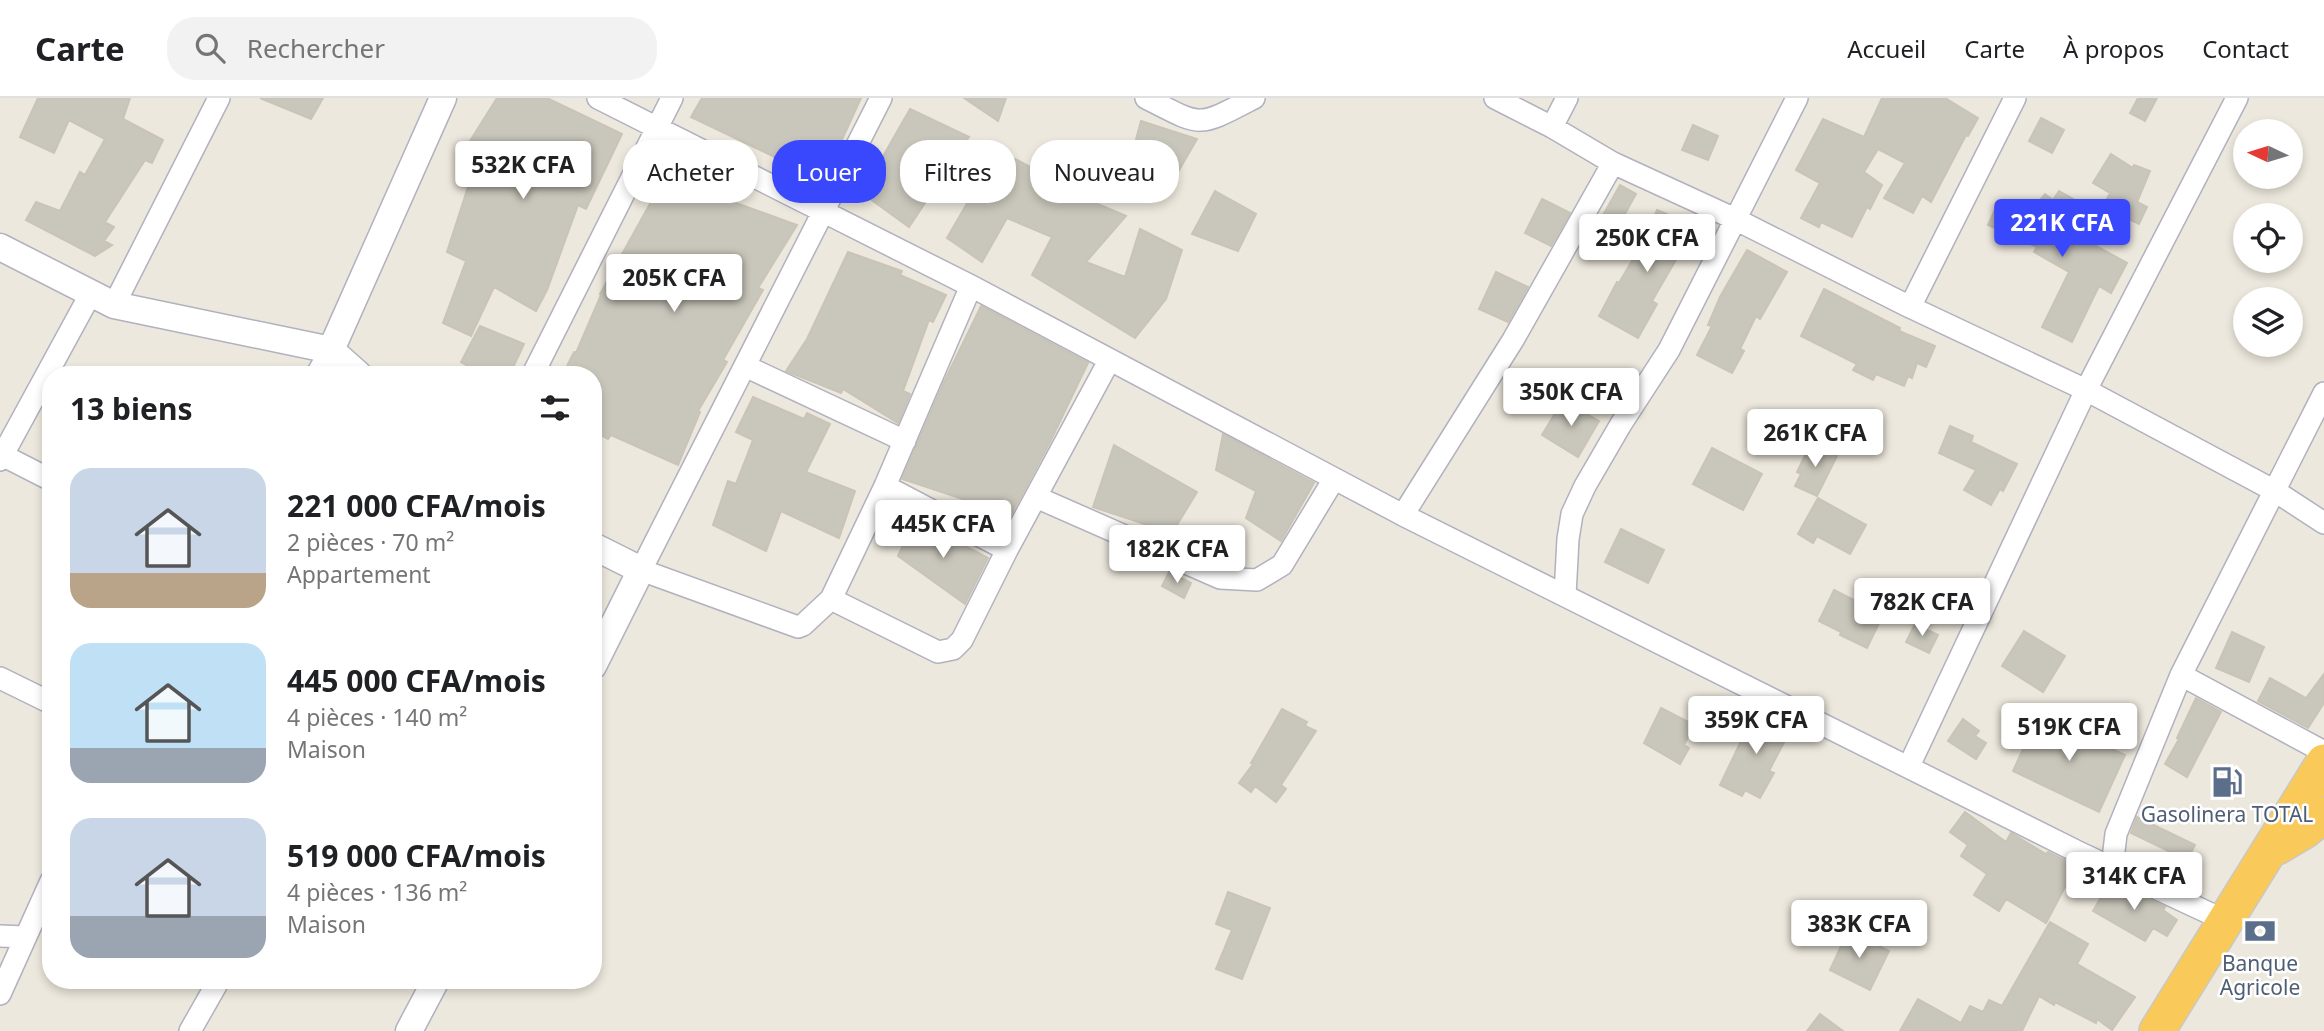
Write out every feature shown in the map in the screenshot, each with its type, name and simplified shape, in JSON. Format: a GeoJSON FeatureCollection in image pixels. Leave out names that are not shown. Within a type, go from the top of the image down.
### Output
{"type":"FeatureCollection","features":[{"type":"Feature","properties":{"kind":"highway"},"geometry":{"type":"LineString","coordinates":[[2157,1031],[2324,762]]}},
{"type":"Feature","properties":{"kind":"highway"},"geometry":{"type":"LineString","coordinates":[[2268,853],[2324,815]]}},
{"type":"Feature","properties":{"kind":"street"},"geometry":{"type":"LineString","coordinates":[[60,366],[103,299],[219,98]]}},
{"type":"Feature","properties":{"kind":"street"},"geometry":{"type":"LineString","coordinates":[[322,366],[443,98]]}},
{"type":"Feature","properties":{"kind":"street"},"geometry":{"type":"LineString","coordinates":[[598,98],[971,286],[1403,515],[2226,921]]}},
{"type":"Feature","properties":{"kind":"street"},"geometry":{"type":"LineString","coordinates":[[537,366],[672,98]]}},
{"type":"Feature","properties":{"kind":"street"},"geometry":{"type":"LineString","coordinates":[[602,648],[881,98]]}},
{"type":"Feature","properties":{"kind":"street"},"geometry":{"type":"LineString","coordinates":[[1146,98],[1184,119],[1205,122],[1254,98]]}},
{"type":"Feature","properties":{"kind":"street"},"geometry":{"type":"LineString","coordinates":[[1496,98],[1613,163],[1735,219],[1910,307],[2086,390],[2275,491],[2324,523]]}},
{"type":"Feature","properties":{"kind":"street"},"geometry":{"type":"LineString","coordinates":[[1552,127],[1567,98]]}},
{"type":"Feature","properties":{"kind":"street"},"geometry":{"type":"LineString","coordinates":[[1565,595],[1572,514],[1585,486],[1620,425],[1669,350],[1797,98]]}},
{"type":"Feature","properties":{"kind":"street"},"geometry":{"type":"LineString","coordinates":[[1910,307],[2015,98]]}},
{"type":"Feature","properties":{"kind":"street"},"geometry":{"type":"LineString","coordinates":[[1909,766],[2086,390],[2236,98]]}},
{"type":"Feature","properties":{"kind":"street"},"geometry":{"type":"LineString","coordinates":[[1403,515],[1513,340],[1613,163]]}},
{"type":"Feature","properties":{"kind":"street"},"geometry":{"type":"LineString","coordinates":[[0,247],[103,299],[331,350],[349,366]]}},
{"type":"Feature","properties":{"kind":"street"},"geometry":{"type":"LineString","coordinates":[[602,550],[641,570],[798,626],[803,625],[831,599],[885,486],[971,286]]}},
{"type":"Feature","properties":{"kind":"street"},"geometry":{"type":"LineString","coordinates":[[831,599],[938,652],[953,649],[962,640],[1007,550],[1109,361]]}},
{"type":"Feature","properties":{"kind":"street"},"geometry":{"type":"LineString","coordinates":[[745,366],[905,441]]}},
{"type":"Feature","properties":{"kind":"street"},"geometry":{"type":"LineString","coordinates":[[42,393],[1,457],[42,476]]}},
{"type":"Feature","properties":{"kind":"street"},"geometry":{"type":"LineString","coordinates":[[2112,867],[2116,834],[2181,675],[2324,393]]}},
{"type":"Feature","properties":{"kind":"street"},"geometry":{"type":"LineString","coordinates":[[1036,497],[1220,578],[1257,580],[1282,565],[1334,479]]}},
{"type":"Feature","properties":{"kind":"street"},"geometry":{"type":"LineString","coordinates":[[885,486],[1007,550]]}},
{"type":"Feature","properties":{"kind":"street"},"geometry":{"type":"LineString","coordinates":[[2181,675],[2324,752]]}},
{"type":"Feature","properties":{"kind":"street"},"geometry":{"type":"LineString","coordinates":[[0,678],[42,699]]}},
{"type":"Feature","properties":{"kind":"street"},"geometry":{"type":"LineString","coordinates":[[0,994],[42,900]]}},
{"type":"Feature","properties":{"kind":"street"},"geometry":{"type":"LineString","coordinates":[[0,936],[25,937]]}},
{"type":"Feature","properties":{"kind":"street"},"geometry":{"type":"LineString","coordinates":[[191,1031],[214,989]]}},
{"type":"Feature","properties":{"kind":"street"},"geometry":{"type":"LineString","coordinates":[[409,1031],[431,989]]}},
{"type":"Feature","properties":{"kind":"building"},"geometry":{"type":"Polygon","coordinates":[[[38,98],[130,98],[123,119],[163,140],[152,163],[145,160],[105,222],[114,227],[104,241],[112,245],[95,256],[26,220],[36,202],[60,211],[80,172],[85,175],[105,139],[69,120],[54,153],[20,137],[38,98]]]}},
{"type":"Feature","properties":{"kind":"building"},"geometry":{"type":"Polygon","coordinates":[[[260,98],[323,98],[311,119],[260,98]]]}},
{"type":"Feature","properties":{"kind":"building"},"geometry":{"type":"Polygon","coordinates":[[[497,98],[547,98],[622,134],[586,209],[578,205],[547,290],[536,311],[494,287],[471,336],[443,323],[466,261],[447,252],[479,153],[467,146],[497,98]]]}},
{"type":"Feature","properties":{"kind":"building"},"geometry":{"type":"Polygon","coordinates":[[[702,98],[861,98],[842,140],[772,140],[772,156],[758,149],[758,140],[739,140],[691,117],[702,98]]]}},
{"type":"Feature","properties":{"kind":"building"},"geometry":{"type":"Polygon","coordinates":[[[964,98],[1006,98],[998,121],[964,98]]]}},
{"type":"Feature","properties":{"kind":"building"},"geometry":{"type":"Polygon","coordinates":[[[1882,98],[1945,98],[1978,118],[1968,136],[1966,135],[1931,202],[1922,196],[1913,213],[1884,198],[1905,163],[1878,149],[1864,172],[1882,185],[1852,237],[1821,222],[1819,227],[1801,218],[1820,183],[1796,170],[1823,119],[1864,137],[1882,98]]]}},
{"type":"Feature","properties":{"kind":"building"},"geometry":{"type":"Polygon","coordinates":[[[2138,98],[2157,98],[2145,121],[2130,113],[2138,98]]]}},
{"type":"Feature","properties":{"kind":"building"},"geometry":{"type":"Polygon","coordinates":[[[910,109],[969,137],[967,140],[900,140],[900,203],[925,203],[909,227],[876,203],[886,203],[886,151],[910,109]]]}},
{"type":"Feature","properties":{"kind":"building"},"geometry":{"type":"Polygon","coordinates":[[[2041,118],[2064,130],[2052,153],[2029,141],[2041,118]]]}},
{"type":"Feature","properties":{"kind":"building"},"geometry":{"type":"Polygon","coordinates":[[[1141,121],[1197,139],[1179,170],[1179,140],[1136,140],[1141,121]]]}},
{"type":"Feature","properties":{"kind":"building"},"geometry":{"type":"Polygon","coordinates":[[[1693,125],[1718,136],[1708,160],[1682,150],[1693,125]]]}},
{"type":"Feature","properties":{"kind":"building"},"geometry":{"type":"Polygon","coordinates":[[[2111,154],[2133,168],[2134,165],[2150,171],[2137,202],[2147,207],[2139,224],[2103,207],[2110,193],[2093,183],[2111,154]]]}},
{"type":"Feature","properties":{"kind":"building"},"geometry":{"type":"Polygon","coordinates":[[[1016,160],[1030,167],[1030,203],[1096,203],[1126,216],[1086,262],[1125,277],[1140,229],[1182,250],[1166,299],[1135,338],[1032,275],[1052,237],[1007,218],[982,262],[947,238],[967,203],[1016,203],[1016,160]]]}},
{"type":"Feature","properties":{"kind":"building"},"geometry":{"type":"Polygon","coordinates":[[[1620,185],[1636,194],[1615,232],[1598,224],[1620,185]]]}},
{"type":"Feature","properties":{"kind":"building"},"geometry":{"type":"Polygon","coordinates":[[[1215,191],[1256,214],[1238,251],[1192,234],[1215,191]]]}},
{"type":"Feature","properties":{"kind":"building"},"geometry":{"type":"Polygon","coordinates":[[[2059,191],[2073,199],[2060,223],[2063,224],[2062,227],[2127,263],[2111,293],[2099,286],[2072,342],[2042,327],[2069,272],[2034,252],[2037,247],[1988,225],[1999,201],[2028,214],[2045,194],[2053,200],[2059,191]]]}},
{"type":"Feature","properties":{"kind":"building"},"geometry":{"type":"Polygon","coordinates":[[[1542,199],[1570,213],[1551,246],[1525,233],[1542,199]]]}},
{"type":"Feature","properties":{"kind":"building"},"geometry":{"type":"Polygon","coordinates":[[[650,203],[736,203],[797,225],[758,288],[763,290],[723,360],[727,362],[698,411],[700,412],[678,465],[611,435],[608,439],[602,436],[602,366],[567,366],[574,352],[576,353],[601,295],[650,203]]]}},
{"type":"Feature","properties":{"kind":"building"},"geometry":{"type":"Polygon","coordinates":[[[1657,210],[1695,226],[1681,259],[1677,258],[1652,301],[1657,304],[1638,338],[1599,316],[1646,237],[1657,210]]]}},
{"type":"Feature","properties":{"kind":"building"},"geometry":{"type":"Polygon","coordinates":[[[1747,250],[1787,272],[1760,319],[1756,316],[1740,349],[1744,351],[1732,373],[1697,355],[1712,326],[1708,325],[1720,297],[1747,250]]]}},
{"type":"Feature","properties":{"kind":"building"},"geometry":{"type":"Polygon","coordinates":[[[848,252],[902,271],[900,275],[946,295],[933,322],[929,320],[903,391],[910,394],[898,423],[843,389],[841,393],[786,371],[807,339],[848,252]]]}},
{"type":"Feature","properties":{"kind":"building"},"geometry":{"type":"Polygon","coordinates":[[[1496,272],[1528,287],[1508,322],[1479,309],[1496,272]]]}},
{"type":"Feature","properties":{"kind":"building"},"geometry":{"type":"Polygon","coordinates":[[[1824,289],[1900,328],[1899,331],[1935,346],[1926,367],[1917,363],[1912,378],[1908,376],[1904,386],[1876,374],[1873,380],[1853,370],[1857,364],[1801,336],[1824,289]]]}},
{"type":"Feature","properties":{"kind":"building"},"geometry":{"type":"Polygon","coordinates":[[[981,306],[1088,363],[1011,515],[902,479],[981,306]]]}},
{"type":"Feature","properties":{"kind":"building"},"geometry":{"type":"Polygon","coordinates":[[[480,326],[524,344],[514,366],[468,366],[461,362],[480,326]]]}},
{"type":"Feature","properties":{"kind":"building"},"geometry":{"type":"Polygon","coordinates":[[[753,397],[804,419],[807,413],[830,424],[806,472],[855,491],[839,538],[781,511],[766,551],[713,525],[728,481],[736,484],[753,440],[736,432],[753,397]]]}},
{"type":"Feature","properties":{"kind":"building"},"geometry":{"type":"Polygon","coordinates":[[[1563,400],[1599,421],[1578,457],[1542,435],[1563,400]]]}},
{"type":"Feature","properties":{"kind":"building"},"geometry":{"type":"Polygon","coordinates":[[[1950,426],[1973,436],[1971,442],[2017,464],[2003,491],[2000,489],[1991,505],[1964,490],[1976,470],[1939,453],[1950,426]]]}},
{"type":"Feature","properties":{"kind":"building"},"geometry":{"type":"Polygon","coordinates":[[[1223,434],[1314,483],[1281,541],[1246,518],[1256,491],[1216,470],[1223,434]]]}},
{"type":"Feature","properties":{"kind":"building"},"geometry":{"type":"Polygon","coordinates":[[[1811,443],[1837,456],[1817,496],[1795,486],[1801,474],[1797,472],[1811,443]]]}},
{"type":"Feature","properties":{"kind":"building"},"geometry":{"type":"Polygon","coordinates":[[[1114,445],[1197,492],[1172,533],[1093,507],[1114,445]]]}},
{"type":"Feature","properties":{"kind":"building"},"geometry":{"type":"Polygon","coordinates":[[[1712,448],[1762,474],[1743,510],[1693,484],[1712,448]]]}},
{"type":"Feature","properties":{"kind":"building"},"geometry":{"type":"Polygon","coordinates":[[[1818,498],[1866,525],[1850,554],[1817,536],[1813,543],[1798,534],[1818,498]]]}},
{"type":"Feature","properties":{"kind":"building"},"geometry":{"type":"Polygon","coordinates":[[[915,520],[988,558],[965,604],[898,556],[915,520]]]}},
{"type":"Feature","properties":{"kind":"building"},"geometry":{"type":"Polygon","coordinates":[[[1621,529],[1664,550],[1648,583],[1605,562],[1621,529]]]}},
{"type":"Feature","properties":{"kind":"building"},"geometry":{"type":"Polygon","coordinates":[[[1169,572],[1191,583],[1184,598],[1162,586],[1169,572]]]}},
{"type":"Feature","properties":{"kind":"building"},"geometry":{"type":"Polygon","coordinates":[[[1834,590],[1883,615],[1867,648],[1819,621],[1834,590]]]}},
{"type":"Feature","properties":{"kind":"building"},"geometry":{"type":"Polygon","coordinates":[[[1915,624],[1938,635],[1929,653],[1906,642],[1915,624]]]}},
{"type":"Feature","properties":{"kind":"building"},"geometry":{"type":"Polygon","coordinates":[[[2024,631],[2065,656],[2043,692],[2002,666],[2024,631]]]}},
{"type":"Feature","properties":{"kind":"building"},"geometry":{"type":"Polygon","coordinates":[[[2232,632],[2264,647],[2249,682],[2216,668],[2232,632]]]}},
{"type":"Feature","properties":{"kind":"building"},"geometry":{"type":"Polygon","coordinates":[[[2324,674],[2324,703],[2308,728],[2258,701],[2270,678],[2306,698],[2324,674]]]}},
{"type":"Feature","properties":{"kind":"building"},"geometry":{"type":"Polygon","coordinates":[[[2196,698],[2221,712],[2187,777],[2165,764],[2196,698]]]}},
{"type":"Feature","properties":{"kind":"building"},"geometry":{"type":"Polygon","coordinates":[[[1661,708],[1694,725],[1684,745],[1689,748],[1680,764],[1644,743],[1661,708]]]}},
{"type":"Feature","properties":{"kind":"building"},"geometry":{"type":"Polygon","coordinates":[[[1282,709],[1307,722],[1305,726],[1316,731],[1281,785],[1286,789],[1276,802],[1255,786],[1251,792],[1239,783],[1253,764],[1251,763],[1282,709]]]}},
{"type":"Feature","properties":{"kind":"building"},"geometry":{"type":"Polygon","coordinates":[[[1760,712],[1776,721],[1778,717],[1793,725],[1769,771],[1774,773],[1760,798],[1745,790],[1742,796],[1720,785],[1743,737],[1760,712]]]}},
{"type":"Feature","properties":{"kind":"building"},"geometry":{"type":"Polygon","coordinates":[[[2039,714],[2125,755],[2099,812],[2013,771],[2039,714]]]}},
{"type":"Feature","properties":{"kind":"building"},"geometry":{"type":"Polygon","coordinates":[[[1963,719],[1979,731],[1975,736],[1986,743],[1976,759],[1948,741],[1963,719]]]}},
{"type":"Feature","properties":{"kind":"building"},"geometry":{"type":"Polygon","coordinates":[[[1965,812],[2006,842],[2011,833],[2046,854],[2048,852],[2076,866],[2046,923],[2006,899],[1999,911],[1974,895],[1987,874],[1961,856],[1968,845],[1950,832],[1965,812]]]}},
{"type":"Feature","properties":{"kind":"building"},"geometry":{"type":"Polygon","coordinates":[[[2137,817],[2195,845],[2187,860],[2131,833],[2137,817]]]}},
{"type":"Feature","properties":{"kind":"building"},"geometry":{"type":"Polygon","coordinates":[[[2110,882],[2165,907],[2163,910],[2177,920],[2167,936],[2153,928],[2145,941],[2093,911],[2110,882]]]}},
{"type":"Feature","properties":{"kind":"building"},"geometry":{"type":"Polygon","coordinates":[[[1228,892],[1270,908],[1242,979],[1216,969],[1232,930],[1216,924],[1228,892]]]}},
{"type":"Feature","properties":{"kind":"building"},"geometry":{"type":"Polygon","coordinates":[[[2050,922],[2088,944],[2077,964],[2135,997],[2112,1030],[2097,1019],[2096,1023],[2039,996],[2022,1031],[1900,1031],[1918,999],[1961,1023],[1970,1006],[1983,1012],[1989,1000],[2002,1006],[2050,922]]]}},
{"type":"Feature","properties":{"kind":"building"},"geometry":{"type":"Polygon","coordinates":[[[1848,931],[1889,951],[1870,990],[1830,970],[1848,931]]]}},
{"type":"Feature","properties":{"kind":"building"},"geometry":{"type":"Polygon","coordinates":[[[1820,1014],[1843,1031],[1807,1031],[1820,1014]]]}},
{"type":"Feature","properties":{"kind":"place","name":"Gasolinera TOTAL"},"geometry":{"type":"Point","coordinates":[2227,782]}},
{"type":"Feature","properties":{"kind":"place","name":"Banque Agricole"},"geometry":{"type":"Point","coordinates":[2260,931]}}]}
